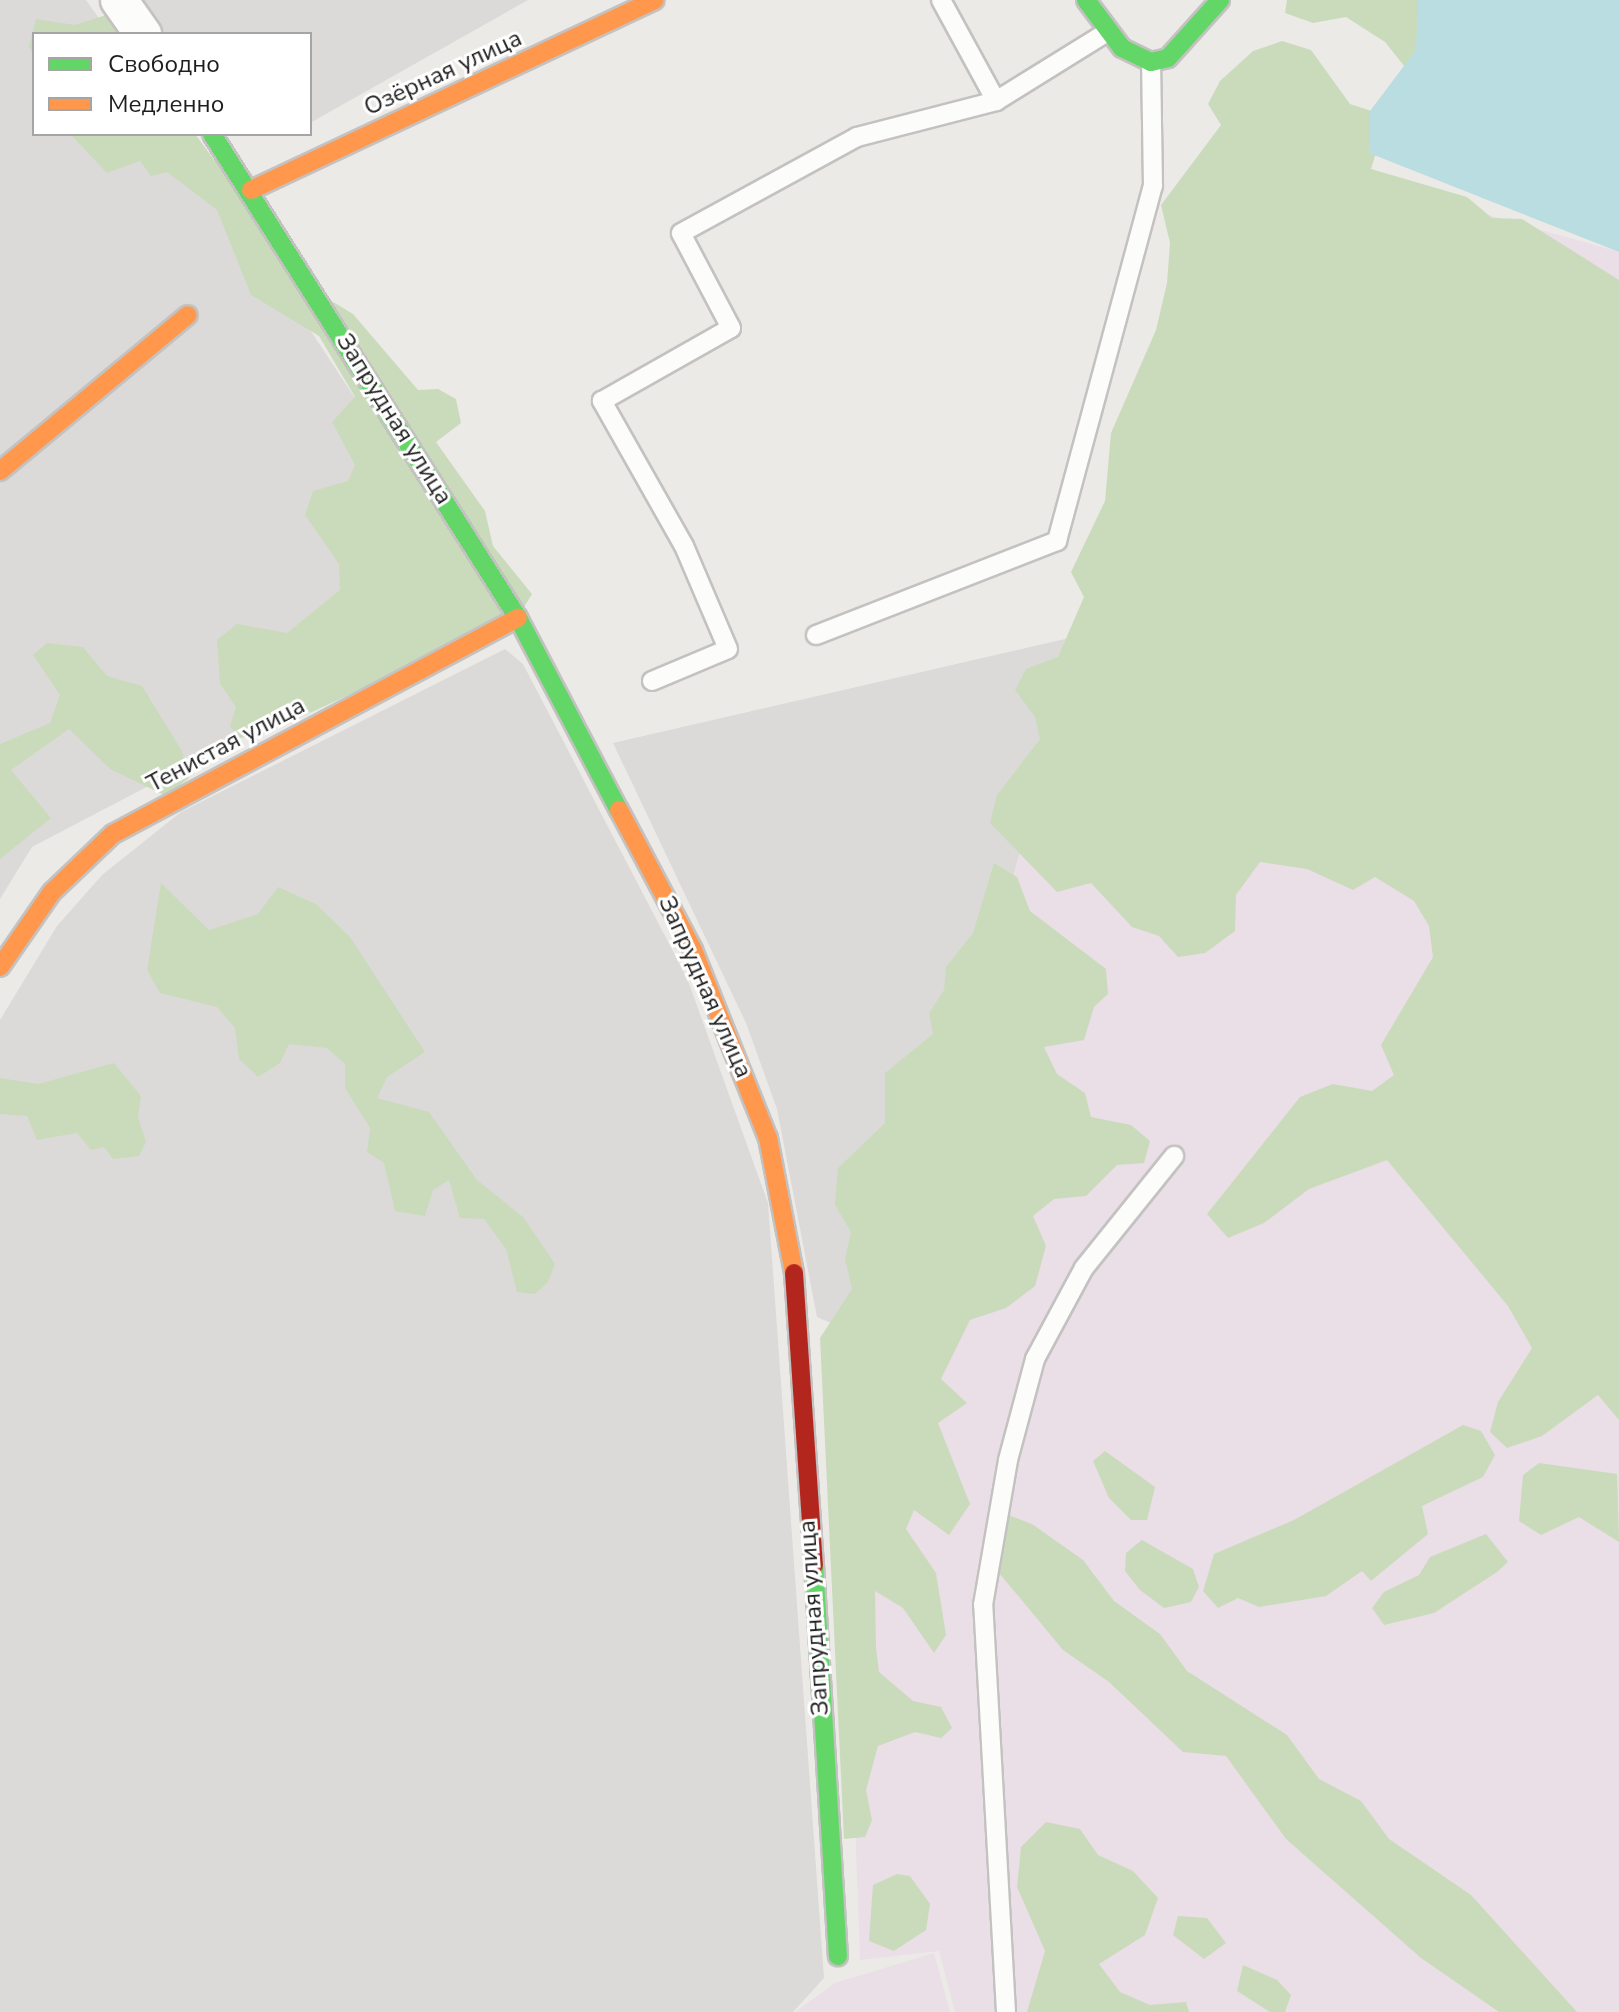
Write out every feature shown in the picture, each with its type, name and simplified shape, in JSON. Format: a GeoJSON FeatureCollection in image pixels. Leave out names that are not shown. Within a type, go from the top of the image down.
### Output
{"type":"FeatureCollection","features":[{"type":"Feature","properties":{"kind":"street"},"geometry":{"type":"LineString","coordinates":[[119,0],[142,32]]}},
{"type":"Feature","properties":{"kind":"street","name":"Озёрная улица"},"geometry":{"type":"LineString","coordinates":[[251,190],[655,0]]}},
{"type":"Feature","properties":{"kind":"street"},"geometry":{"type":"LineString","coordinates":[[1086,0],[1135,60],[1151,62],[1168,58],[1220,0]]}},
{"type":"Feature","properties":{"kind":"street","name":"Запрудная улица"},"geometry":{"type":"LineString","coordinates":[[213,136],[251,190],[518,618],[693,950],[768,1138],[797,1290],[838,1956]]}},
{"type":"Feature","properties":{"kind":"street"},"geometry":{"type":"LineString","coordinates":[[0,471],[188,315]]}},
{"type":"Feature","properties":{"kind":"street","name":"Тенистая улица"},"geometry":{"type":"LineString","coordinates":[[0,967],[52,892],[113,834],[518,618]]}},
{"type":"Feature","properties":{"kind":"lane"},"geometry":{"type":"LineString","coordinates":[[941,0],[996,101]]}},
{"type":"Feature","properties":{"kind":"lane"},"geometry":{"type":"LineString","coordinates":[[652,681],[728,649],[684,546],[602,401],[731,328],[681,233],[857,137],[996,101],[1109,31]]}},
{"type":"Feature","properties":{"kind":"lane"},"geometry":{"type":"LineString","coordinates":[[816,635],[1057,541],[1153,186],[1151,62]]}},
{"type":"Feature","properties":{"kind":"lane"},"geometry":{"type":"LineString","coordinates":[[1006,2012],[983,1605],[1008,1460],[1035,1359],[1077,1281],[1174,1156]]}},
{"type":"Feature","properties":{"kind":"shaded area"},"geometry":{"type":"Polygon","coordinates":[[[0,0],[86,0],[109,32],[32,32],[32,136],[182,136],[492,606],[32,847],[0,899],[0,0]]]}},
{"type":"Feature","properties":{"kind":"shaded area"},"geometry":{"type":"Polygon","coordinates":[[[138,0],[528,0],[312,122],[312,32],[161,32],[138,0]]]}},
{"type":"Feature","properties":{"kind":"shaded area"},"geometry":{"type":"Polygon","coordinates":[[[1232,142],[1619,252],[1619,2012],[955,2012],[939,1951],[860,1960],[844,1509],[1016,865],[1232,142]]]}},
{"type":"Feature","properties":{"kind":"shaded area"},"geometry":{"type":"Polygon","coordinates":[[[1087,634],[954,1106],[858,1335],[817,1317],[777,1109],[746,1023],[613,743],[1087,634]]]}},
{"type":"Feature","properties":{"kind":"shaded area"},"geometry":{"type":"Polygon","coordinates":[[[505,649],[523,664],[687,978],[768,1203],[824,1978],[793,2012],[0,2012],[0,1020],[57,926],[102,875],[181,812],[505,649]]]}},
{"type":"Feature","properties":{"kind":"shaded area"},"geometry":{"type":"Polygon","coordinates":[[[934,1953],[950,2012],[795,2012],[835,1983],[934,1953]]]}},
{"type":"Feature","properties":{"kind":"green space"},"geometry":{"type":"Polygon","coordinates":[[[1287,0],[1442,0],[1412,76],[1385,42],[1346,17],[1313,23],[1285,13],[1287,0]]]}},
{"type":"Feature","properties":{"kind":"green space"},"geometry":{"type":"Polygon","coordinates":[[[106,15],[124,32],[33,32],[36,19],[75,25],[106,15]]]}},
{"type":"Feature","properties":{"kind":"green space"},"geometry":{"type":"Polygon","coordinates":[[[1282,41],[1311,50],[1350,104],[1378,113],[1384,126],[1371,169],[1467,197],[1492,218],[1522,219],[1619,280],[1619,1420],[1598,1395],[1542,1436],[1507,1448],[1490,1432],[1498,1402],[1532,1348],[1508,1306],[1387,1160],[1309,1189],[1264,1223],[1228,1238],[1207,1214],[1300,1097],[1333,1084],[1372,1091],[1394,1075],[1381,1045],[1433,957],[1429,926],[1414,901],[1375,877],[1353,890],[1307,869],[1260,862],[1236,895],[1235,931],[1205,953],[1178,957],[1159,936],[1132,927],[1091,883],[1057,892],[990,823],[997,795],[1040,739],[1035,717],[1015,690],[1026,669],[1058,657],[1084,597],[1071,572],[1105,501],[1111,433],[1156,330],[1167,283],[1170,243],[1161,205],[1221,125],[1208,104],[1220,81],[1253,51],[1282,41]]]}},
{"type":"Feature","properties":{"kind":"green space"},"geometry":{"type":"Polygon","coordinates":[[[72,136],[196,136],[310,288],[353,314],[418,390],[438,389],[456,399],[461,423],[436,442],[485,511],[493,546],[532,594],[518,617],[262,735],[239,738],[230,726],[236,707],[220,684],[217,640],[237,624],[287,633],[340,590],[339,564],[305,515],[313,491],[348,481],[355,465],[332,422],[355,397],[319,336],[251,295],[217,210],[167,172],[151,176],[140,161],[107,173],[72,136]]]}},
{"type":"Feature","properties":{"kind":"green space"},"geometry":{"type":"Polygon","coordinates":[[[47,643],[83,647],[107,676],[142,686],[182,751],[189,778],[166,796],[110,769],[69,729],[11,770],[51,818],[0,859],[0,744],[50,723],[60,695],[33,655],[47,643]]]}},
{"type":"Feature","properties":{"kind":"green space"},"geometry":{"type":"Polygon","coordinates":[[[994,863],[1017,877],[1030,911],[1106,969],[1108,994],[1094,1007],[1084,1040],[1044,1047],[1057,1074],[1085,1093],[1091,1117],[1131,1125],[1150,1141],[1144,1163],[1117,1165],[1086,1196],[1054,1199],[1033,1216],[1046,1246],[1035,1286],[1006,1308],[970,1320],[941,1379],[967,1403],[938,1423],[970,1504],[949,1535],[914,1510],[906,1529],[936,1573],[946,1635],[934,1653],[903,1608],[875,1591],[876,1648],[879,1672],[913,1701],[941,1707],[952,1728],[941,1738],[915,1732],[878,1746],[866,1790],[872,1820],[865,1837],[844,1839],[820,1338],[852,1289],[845,1259],[851,1232],[835,1205],[838,1168],[885,1123],[885,1073],[933,1034],[929,1013],[944,990],[946,967],[973,933],[994,863]]]}},
{"type":"Feature","properties":{"kind":"green space"},"geometry":{"type":"Polygon","coordinates":[[[161,883],[209,930],[258,914],[278,887],[316,904],[350,937],[425,1052],[387,1077],[377,1098],[429,1112],[477,1180],[523,1217],[555,1264],[548,1282],[535,1294],[517,1292],[506,1249],[484,1219],[460,1218],[449,1180],[433,1190],[425,1216],[395,1211],[384,1163],[367,1152],[370,1128],[345,1088],[345,1064],[327,1048],[289,1044],[280,1063],[258,1077],[239,1059],[235,1028],[217,1007],[160,993],[147,970],[161,883]]]}},
{"type":"Feature","properties":{"kind":"green space"},"geometry":{"type":"Polygon","coordinates":[[[114,1063],[141,1096],[138,1117],[146,1142],[139,1156],[113,1159],[104,1147],[91,1150],[77,1133],[37,1140],[27,1116],[0,1114],[0,1078],[38,1084],[114,1063]]]}},
{"type":"Feature","properties":{"kind":"green space"},"geometry":{"type":"Polygon","coordinates":[[[1463,1425],[1481,1431],[1495,1455],[1483,1477],[1422,1506],[1428,1534],[1371,1581],[1362,1571],[1326,1596],[1259,1607],[1238,1598],[1218,1608],[1203,1591],[1214,1554],[1294,1520],[1463,1425]]]}},
{"type":"Feature","properties":{"kind":"green space"},"geometry":{"type":"Polygon","coordinates":[[[1105,1451],[1155,1487],[1147,1520],[1131,1520],[1109,1498],[1093,1461],[1105,1451]]]}},
{"type":"Feature","properties":{"kind":"green space"},"geometry":{"type":"Polygon","coordinates":[[[1539,1463],[1617,1474],[1619,1542],[1579,1517],[1541,1535],[1519,1521],[1523,1475],[1539,1463]]]}},
{"type":"Feature","properties":{"kind":"green space"},"geometry":{"type":"Polygon","coordinates":[[[990,1508],[1032,1524],[1083,1560],[1114,1601],[1160,1634],[1187,1671],[1287,1735],[1319,1779],[1361,1801],[1389,1839],[1471,1895],[1577,2012],[1499,2012],[1421,1958],[1286,1839],[1226,1756],[1183,1752],[1109,1682],[1063,1650],[990,1562],[990,1508]]]}},
{"type":"Feature","properties":{"kind":"green space"},"geometry":{"type":"Polygon","coordinates":[[[1486,1534],[1508,1562],[1497,1572],[1434,1613],[1384,1625],[1372,1608],[1384,1592],[1419,1575],[1430,1557],[1486,1534]]]}},
{"type":"Feature","properties":{"kind":"green space"},"geometry":{"type":"Polygon","coordinates":[[[1142,1540],[1193,1569],[1199,1587],[1191,1602],[1164,1608],[1140,1590],[1125,1571],[1126,1553],[1142,1540]]]}},
{"type":"Feature","properties":{"kind":"green space"},"geometry":{"type":"Polygon","coordinates":[[[1046,1822],[1080,1829],[1098,1855],[1133,1871],[1158,1898],[1145,1935],[1099,1964],[1120,1992],[1150,2005],[1186,2002],[1189,2012],[1027,2012],[1045,1951],[1017,1887],[1021,1847],[1046,1822]]]}},
{"type":"Feature","properties":{"kind":"green space"},"geometry":{"type":"Polygon","coordinates":[[[897,1874],[910,1876],[930,1904],[926,1930],[894,1951],[869,1941],[873,1885],[897,1874]]]}},
{"type":"Feature","properties":{"kind":"green space"},"geometry":{"type":"Polygon","coordinates":[[[1178,1916],[1207,1918],[1226,1943],[1204,1959],[1173,1935],[1178,1916]]]}},
{"type":"Feature","properties":{"kind":"green space"},"geometry":{"type":"Polygon","coordinates":[[[1243,1965],[1277,1980],[1291,1995],[1285,2012],[1270,2012],[1237,1991],[1243,1965]]]}},
{"type":"Feature","properties":{"kind":"water"},"geometry":{"type":"Polygon","coordinates":[[[1418,0],[1619,0],[1619,252],[1369,153],[1370,111],[1416,50],[1418,0]]]}},
{"type":"Feature","properties":{"kind":"traffic: fast"},"geometry":{"type":"LineString","coordinates":[[1086,0],[1122,48],[1151,62],[1168,58],[1220,0]]}},
{"type":"Feature","properties":{"kind":"traffic: fast"},"geometry":{"type":"LineString","coordinates":[[213,136],[518,618],[619,810]]}},
{"type":"Feature","properties":{"kind":"traffic: fast"},"geometry":{"type":"LineString","coordinates":[[814,1565],[838,1956]]}},
{"type":"Feature","properties":{"kind":"traffic: slow"},"geometry":{"type":"LineString","coordinates":[[251,190],[655,0]]}},
{"type":"Feature","properties":{"kind":"traffic: slow"},"geometry":{"type":"LineString","coordinates":[[0,471],[188,315]]}},
{"type":"Feature","properties":{"kind":"traffic: slow"},"geometry":{"type":"LineString","coordinates":[[0,967],[52,892],[113,834],[518,618]]}},
{"type":"Feature","properties":{"kind":"traffic: slow"},"geometry":{"type":"LineString","coordinates":[[619,810],[693,950],[768,1138],[794,1273]]}},
{"type":"Feature","properties":{"kind":"traffic: jam"},"geometry":{"type":"LineString","coordinates":[[794,1273],[814,1565]]}}]}
